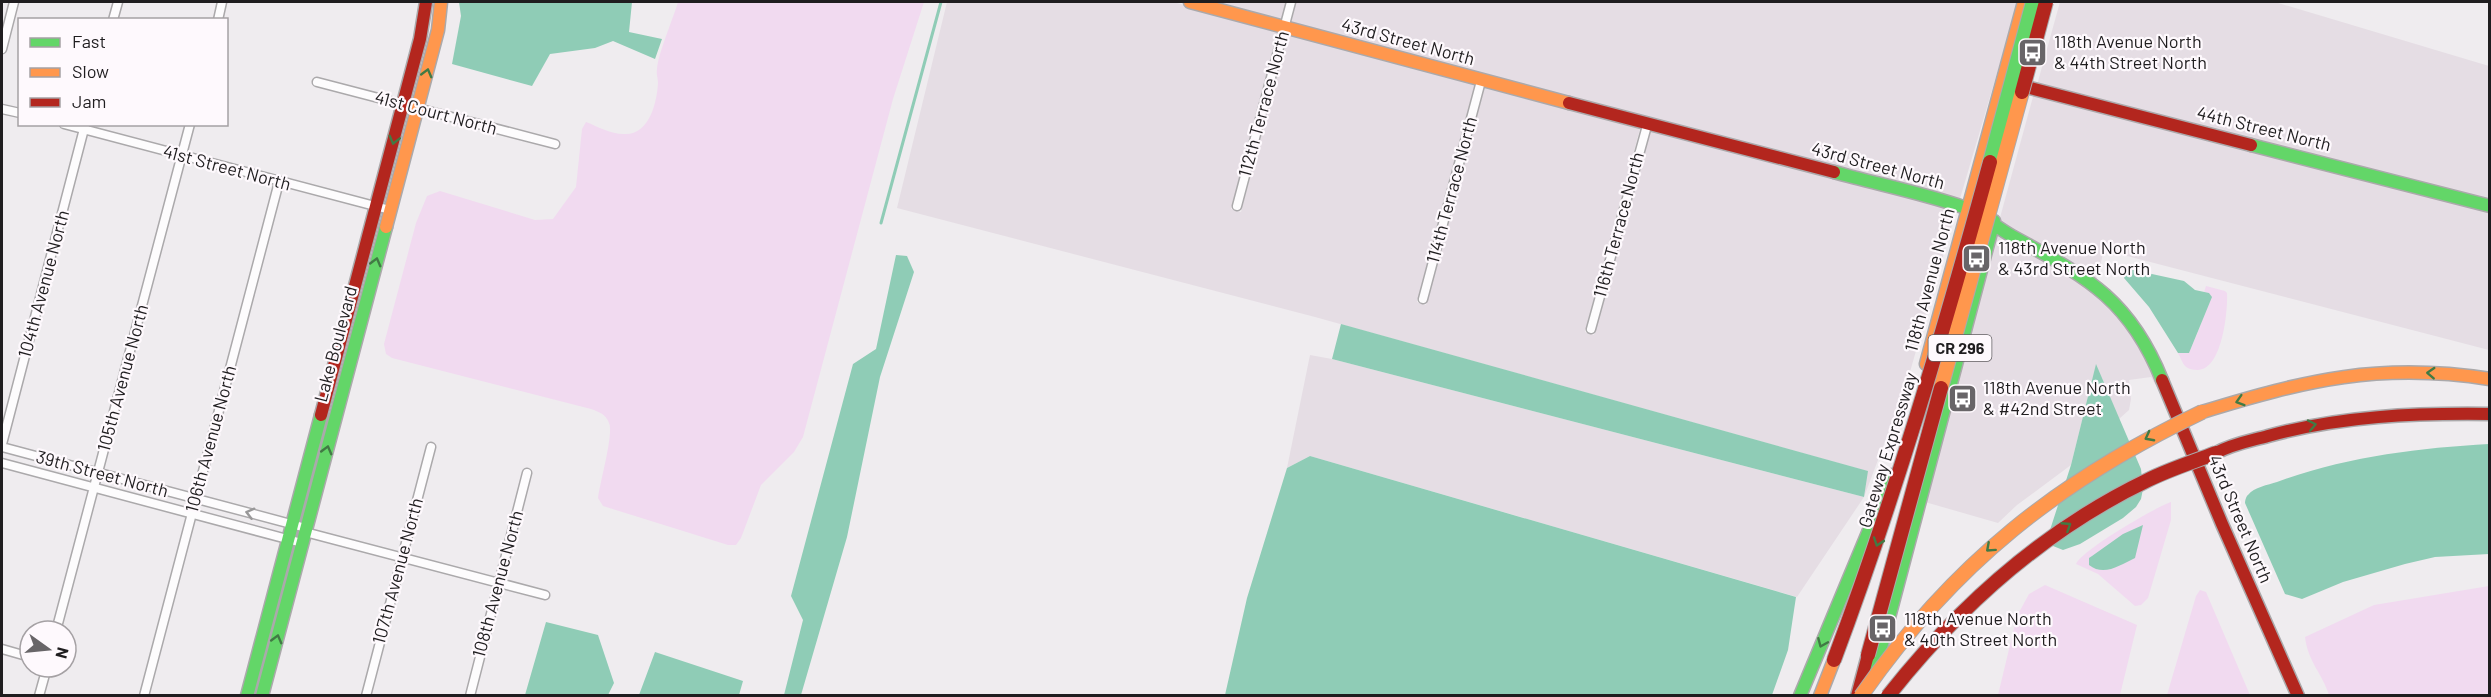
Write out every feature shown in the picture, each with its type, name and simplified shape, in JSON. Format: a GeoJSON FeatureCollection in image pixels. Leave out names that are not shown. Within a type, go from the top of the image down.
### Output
{"type":"FeatureCollection","features":[{"type":"Feature","properties":{"kind":"main road","name":"Lake Boulevard"},"geometry":{"type":"LineString","coordinates":[[262,696],[305,534],[383,208],[426,2]]}},
{"type":"Feature","properties":{"kind":"main road","name":"Lake Boulevard"},"geometry":{"type":"LineString","coordinates":[[247,696],[292,524],[383,208],[417,108],[438,30],[441,2]]}},
{"type":"Feature","properties":{"kind":"main road","name":"43rd Street North"},"geometry":{"type":"LineString","coordinates":[[1190,2],[1968,209],[1992,227],[2057,262],[2096,288],[2129,318],[2157,362],[2178,420],[2298,696]]}},
{"type":"Feature","properties":{"kind":"main road","name":"118th Avenue North"},"geometry":{"type":"LineString","coordinates":[[1800,696],[1895,469],[2024,2]]}},
{"type":"Feature","properties":{"kind":"main road","name":"Gateway Expressway"},"geometry":{"type":"LineString","coordinates":[[1820,696],[1871,563],[1928,384],[2033,2]]}},
{"type":"Feature","properties":{"kind":"main road","name":"Gateway Expressway"},"geometry":{"type":"LineString","coordinates":[[1859,696],[1868,655],[2046,2]]}},
{"type":"Feature","properties":{"kind":"main road","name":"CR 296"},"geometry":{"type":"LineString","coordinates":[[1868,696],[2053,2]]}},
{"type":"Feature","properties":{"kind":"main road","name":"44th Street North"},"geometry":{"type":"LineString","coordinates":[[2030,88],[2490,206]]}},
{"type":"Feature","properties":{"kind":"main road","name":"Gateway Expressway"},"geometry":{"type":"LineString","coordinates":[[1859,696],[1915,625],[1964,573],[2006,534],[2052,498],[2116,456],[2202,412],[2281,388],[2362,374],[2429,373],[2490,379]]}},
{"type":"Feature","properties":{"kind":"main road"},"geometry":{"type":"LineString","coordinates":[[1888,696],[1914,662],[1959,613],[1990,585],[2043,543],[2128,490],[2225,448],[2290,430],[2357,418],[2434,413],[2490,414]]}},
{"type":"Feature","properties":{"kind":"street"},"geometry":{"type":"LineString","coordinates":[[2,49],[14,2]]}},
{"type":"Feature","properties":{"kind":"street"},"geometry":{"type":"LineString","coordinates":[[113,18],[117,2]]}},
{"type":"Feature","properties":{"kind":"street"},"geometry":{"type":"LineString","coordinates":[[218,18],[222,2]]}},
{"type":"Feature","properties":{"kind":"street","name":"112th Terrace North"},"geometry":{"type":"LineString","coordinates":[[1237,206],[1291,2]]}},
{"type":"Feature","properties":{"kind":"street","name":"114th Terrace North"},"geometry":{"type":"LineString","coordinates":[[1423,299],[1481,81]]}},
{"type":"Feature","properties":{"kind":"street","name":"41st Court North"},"geometry":{"type":"LineString","coordinates":[[317,82],[555,144]]}},
{"type":"Feature","properties":{"kind":"street"},"geometry":{"type":"LineString","coordinates":[[2,109],[18,113]]}},
{"type":"Feature","properties":{"kind":"street","name":"116th Terrace North"},"geometry":{"type":"LineString","coordinates":[[1591,329],[1648,122]]}},
{"type":"Feature","properties":{"kind":"street","name":"105th Avenue North"},"geometry":{"type":"LineString","coordinates":[[59,619],[189,126]]}},
{"type":"Feature","properties":{"kind":"street","name":"41st Street North"},"geometry":{"type":"LineString","coordinates":[[85,127],[181,156],[383,208]]}},
{"type":"Feature","properties":{"kind":"street","name":"104th Avenue North"},"geometry":{"type":"LineString","coordinates":[[2,445],[85,127]]}},
{"type":"Feature","properties":{"kind":"street","name":"106th Avenue North"},"geometry":{"type":"LineString","coordinates":[[144,696],[279,182]]}},
{"type":"Feature","properties":{"kind":"street","name":"39th Street North"},"geometry":{"type":"LineString","coordinates":[[2,445],[292,524],[305,534],[545,595]]}},
{"type":"Feature","properties":{"kind":"street","name":"107th Avenue North"},"geometry":{"type":"LineString","coordinates":[[366,696],[430,447]]}},
{"type":"Feature","properties":{"kind":"street","name":"39th Street North"},"geometry":{"type":"LineString","coordinates":[[2,463],[288,539],[305,534]]}},
{"type":"Feature","properties":{"kind":"street","name":"108th Avenue North"},"geometry":{"type":"LineString","coordinates":[[470,696],[527,474]]}},
{"type":"Feature","properties":{"kind":"street"},"geometry":{"type":"LineString","coordinates":[[2,649],[18,654]]}},
{"type":"Feature","properties":{"kind":"street"},"geometry":{"type":"LineString","coordinates":[[39,696],[43,679]]}},
{"type":"Feature","properties":{"kind":"shaded area"},"geometry":{"type":"Polygon","coordinates":[[[459,2],[632,2],[629,32],[662,39],[655,59],[613,41],[595,48],[550,54],[532,86],[452,64],[461,16],[459,2]]]}},
{"type":"Feature","properties":{"kind":"shaded area"},"geometry":{"type":"Polygon","coordinates":[[[678,2],[924,2],[893,99],[803,437],[794,452],[761,485],[741,538],[736,545],[728,545],[603,506],[598,498],[610,428],[608,420],[602,414],[591,409],[392,358],[386,354],[384,344],[416,223],[427,196],[440,191],[535,220],[553,219],[576,187],[582,129],[586,122],[616,133],[626,134],[641,129],[651,115],[656,99],[660,55],[678,2]]]}},
{"type":"Feature","properties":{"kind":"shaded area"},"geometry":{"type":"Polygon","coordinates":[[[947,2],[1173,2],[1278,30],[1231,209],[1241,212],[1288,33],[1475,84],[1417,302],[1426,305],[1485,86],[1641,125],[1585,332],[1594,335],[1651,127],[1956,211],[1906,386],[1864,497],[1867,471],[1315,317],[897,208],[947,2]]]}},
{"type":"Feature","properties":{"kind":"shaded area"},"geometry":{"type":"Polygon","coordinates":[[[1208,2],[1286,2],[1281,21],[1208,2]]]}},
{"type":"Feature","properties":{"kind":"shaded area"},"geometry":{"type":"Polygon","coordinates":[[[1296,2],[2018,2],[1959,202],[1291,24],[1296,2]]]}},
{"type":"Feature","properties":{"kind":"shaded area"},"geometry":{"type":"Polygon","coordinates":[[[2060,2],[2275,2],[2489,66],[2489,201],[2037,85],[2060,2]]]}},
{"type":"Feature","properties":{"kind":"shaded area"},"geometry":{"type":"Polygon","coordinates":[[[2034,93],[2489,211],[2489,350],[2104,250],[2096,282],[1998,225],[2034,93]]]}},
{"type":"Feature","properties":{"kind":"shaded area"},"geometry":{"type":"Polygon","coordinates":[[[1996,234],[2054,266],[2093,292],[2119,316],[2159,382],[2164,400],[2151,377],[2129,380],[2131,399],[2129,410],[2119,419],[2096,365],[2071,465],[2017,505],[1998,523],[1925,502],[1996,234]]]}},
{"type":"Feature","properties":{"kind":"shaded area"},"geometry":{"type":"Polygon","coordinates":[[[896,255],[907,256],[914,272],[880,377],[847,537],[801,695],[784,695],[803,620],[791,596],[853,364],[876,349],[896,255]]]}},
{"type":"Feature","properties":{"kind":"shaded area"},"geometry":{"type":"Polygon","coordinates":[[[2129,269],[2184,281],[2195,290],[2209,293],[2212,297],[2189,353],[2178,353],[2149,307],[2124,278],[2129,269]]]}},
{"type":"Feature","properties":{"kind":"shaded area"},"geometry":{"type":"Polygon","coordinates":[[[2206,286],[2227,293],[2225,326],[2218,351],[2212,361],[2206,368],[2197,370],[2184,365],[2178,353],[2189,353],[2195,340],[2208,299],[2209,293],[2204,292],[2206,286]]]}},
{"type":"Feature","properties":{"kind":"shaded area"},"geometry":{"type":"Polygon","coordinates":[[[1341,324],[1868,471],[1864,497],[1332,359],[1341,324]]]}},
{"type":"Feature","properties":{"kind":"shaded area"},"geometry":{"type":"Polygon","coordinates":[[[1310,355],[1864,497],[1797,597],[1310,456],[1287,468],[1310,355]]]}},
{"type":"Feature","properties":{"kind":"shaded area"},"geometry":{"type":"Polygon","coordinates":[[[2096,364],[2141,469],[2143,489],[2136,507],[2123,518],[2080,544],[2063,550],[2048,544],[2050,530],[2071,465],[2096,364]]]}},
{"type":"Feature","properties":{"kind":"shaded area"},"geometry":{"type":"Polygon","coordinates":[[[2489,444],[2489,554],[2435,557],[2405,564],[2343,582],[2302,599],[2285,594],[2245,503],[2251,492],[2303,473],[2355,460],[2409,451],[2489,444]]]}},
{"type":"Feature","properties":{"kind":"shaded area"},"geometry":{"type":"Polygon","coordinates":[[[1310,456],[1796,597],[1788,650],[1772,695],[1225,695],[1247,598],[1287,468],[1310,456]]]}},
{"type":"Feature","properties":{"kind":"shaded area"},"geometry":{"type":"Polygon","coordinates":[[[2171,502],[2171,520],[2148,598],[2141,605],[2135,606],[2098,574],[2076,564],[2104,540],[2171,502]]]}},
{"type":"Feature","properties":{"kind":"shaded area"},"geometry":{"type":"Polygon","coordinates":[[[2143,525],[2135,558],[2106,570],[2089,565],[2089,558],[2123,534],[2143,525]]]}},
{"type":"Feature","properties":{"kind":"shaded area"},"geometry":{"type":"Polygon","coordinates":[[[2045,585],[2137,625],[2120,695],[1998,695],[2017,616],[2029,594],[2045,585]]]}},
{"type":"Feature","properties":{"kind":"shaded area"},"geometry":{"type":"Polygon","coordinates":[[[2489,586],[2489,695],[2329,695],[2309,654],[2305,637],[2374,605],[2489,586]]]}},
{"type":"Feature","properties":{"kind":"shaded area"},"geometry":{"type":"Polygon","coordinates":[[[2200,590],[2206,592],[2250,695],[2167,695],[2196,596],[2200,590]]]}},
{"type":"Feature","properties":{"kind":"shaded area"},"geometry":{"type":"Polygon","coordinates":[[[546,622],[598,635],[614,683],[608,695],[525,695],[546,622]]]}},
{"type":"Feature","properties":{"kind":"shaded area"},"geometry":{"type":"Polygon","coordinates":[[[655,652],[743,681],[739,695],[639,695],[655,652]]]}},
{"type":"Feature","properties":{"kind":"waterway"},"geometry":{"type":"LineString","coordinates":[[881,223],[941,2]]}},
{"type":"Feature","properties":{"kind":"traffic: fast"},"geometry":{"type":"LineString","coordinates":[[1990,162],[2033,2]]}},
{"type":"Feature","properties":{"kind":"traffic: fast"},"geometry":{"type":"LineString","coordinates":[[2251,145],[2490,206]]}},
{"type":"Feature","properties":{"kind":"traffic: fast"},"geometry":{"type":"LineString","coordinates":[[1834,172],[1966,208],[2062,264],[2083,278],[2120,309],[2149,352],[2162,380]]}},
{"type":"Feature","properties":{"kind":"traffic: fast"},"geometry":{"type":"LineString","coordinates":[[1874,674],[1994,221]]}},
{"type":"Feature","properties":{"kind":"traffic: fast"},"geometry":{"type":"LineString","coordinates":[[262,696],[386,227]]}},
{"type":"Feature","properties":{"kind":"traffic: fast"},"geometry":{"type":"LineString","coordinates":[[247,696],[321,415]]}},
{"type":"Feature","properties":{"kind":"traffic: fast"},"geometry":{"type":"LineString","coordinates":[[1800,696],[1892,475]]}},
{"type":"Feature","properties":{"kind":"traffic: slow"},"geometry":{"type":"LineString","coordinates":[[386,227],[438,30],[441,2]]}},
{"type":"Feature","properties":{"kind":"traffic: slow"},"geometry":{"type":"LineString","coordinates":[[1190,2],[1569,103]]}},
{"type":"Feature","properties":{"kind":"traffic: slow"},"geometry":{"type":"LineString","coordinates":[[1926,364],[2024,2]]}},
{"type":"Feature","properties":{"kind":"traffic: slow"},"geometry":{"type":"LineString","coordinates":[[1941,388],[2022,92]]}},
{"type":"Feature","properties":{"kind":"traffic: slow"},"geometry":{"type":"LineString","coordinates":[[2202,412],[2275,391],[2344,377],[2413,372],[2490,379]]}},
{"type":"Feature","properties":{"kind":"traffic: slow"},"geometry":{"type":"LineString","coordinates":[[1861,696],[1896,649],[1933,606],[1971,566],[2012,530],[2055,497],[2101,467],[2202,412]]}},
{"type":"Feature","properties":{"kind":"traffic: slow"},"geometry":{"type":"LineString","coordinates":[[1820,696],[1834,660]]}},
{"type":"Feature","properties":{"kind":"traffic: jam"},"geometry":{"type":"LineString","coordinates":[[321,415],[420,39],[426,2]]}},
{"type":"Feature","properties":{"kind":"traffic: jam"},"geometry":{"type":"LineString","coordinates":[[2022,92],[2046,2]]}},
{"type":"Feature","properties":{"kind":"traffic: jam"},"geometry":{"type":"LineString","coordinates":[[2030,88],[2251,145]]}},
{"type":"Feature","properties":{"kind":"traffic: jam"},"geometry":{"type":"LineString","coordinates":[[1569,103],[1834,172]]}},
{"type":"Feature","properties":{"kind":"traffic: jam"},"geometry":{"type":"LineString","coordinates":[[1834,660],[1878,537],[1918,413],[1990,162]]}},
{"type":"Feature","properties":{"kind":"traffic: jam"},"geometry":{"type":"LineString","coordinates":[[2162,380],[2222,524],[2298,696]]}},
{"type":"Feature","properties":{"kind":"traffic: jam"},"geometry":{"type":"LineString","coordinates":[[1868,655],[1941,388]]}},
{"type":"Feature","properties":{"kind":"traffic: jam"},"geometry":{"type":"LineString","coordinates":[[2216,453],[2235,445],[2295,429],[2350,420],[2406,415],[2490,414]]}},
{"type":"Feature","properties":{"kind":"traffic: jam"},"geometry":{"type":"LineString","coordinates":[[1888,696],[1915,663],[1974,601],[2039,547],[2073,522],[2110,500],[2156,476],[2216,453]]}},
{"type":"Feature","properties":{"kind":"traffic: jam"},"geometry":{"type":"LineString","coordinates":[[1857,696],[1868,655]]}},
{"type":"Feature","properties":{"kind":"place","name":"118th Avenue North & 44th Street North"},"geometry":{"type":"Point","coordinates":[2033,52]}},
{"type":"Feature","properties":{"kind":"place","name":"118th Avenue North & 43rd Street North"},"geometry":{"type":"Point","coordinates":[1977,258]}},
{"type":"Feature","properties":{"kind":"place","name":"118th Avenue North & #42nd Street"},"geometry":{"type":"Point","coordinates":[1962,398]}},
{"type":"Feature","properties":{"kind":"place","name":"118th Avenue North & 40th Street North"},"geometry":{"type":"Point","coordinates":[1883,629]}}]}
